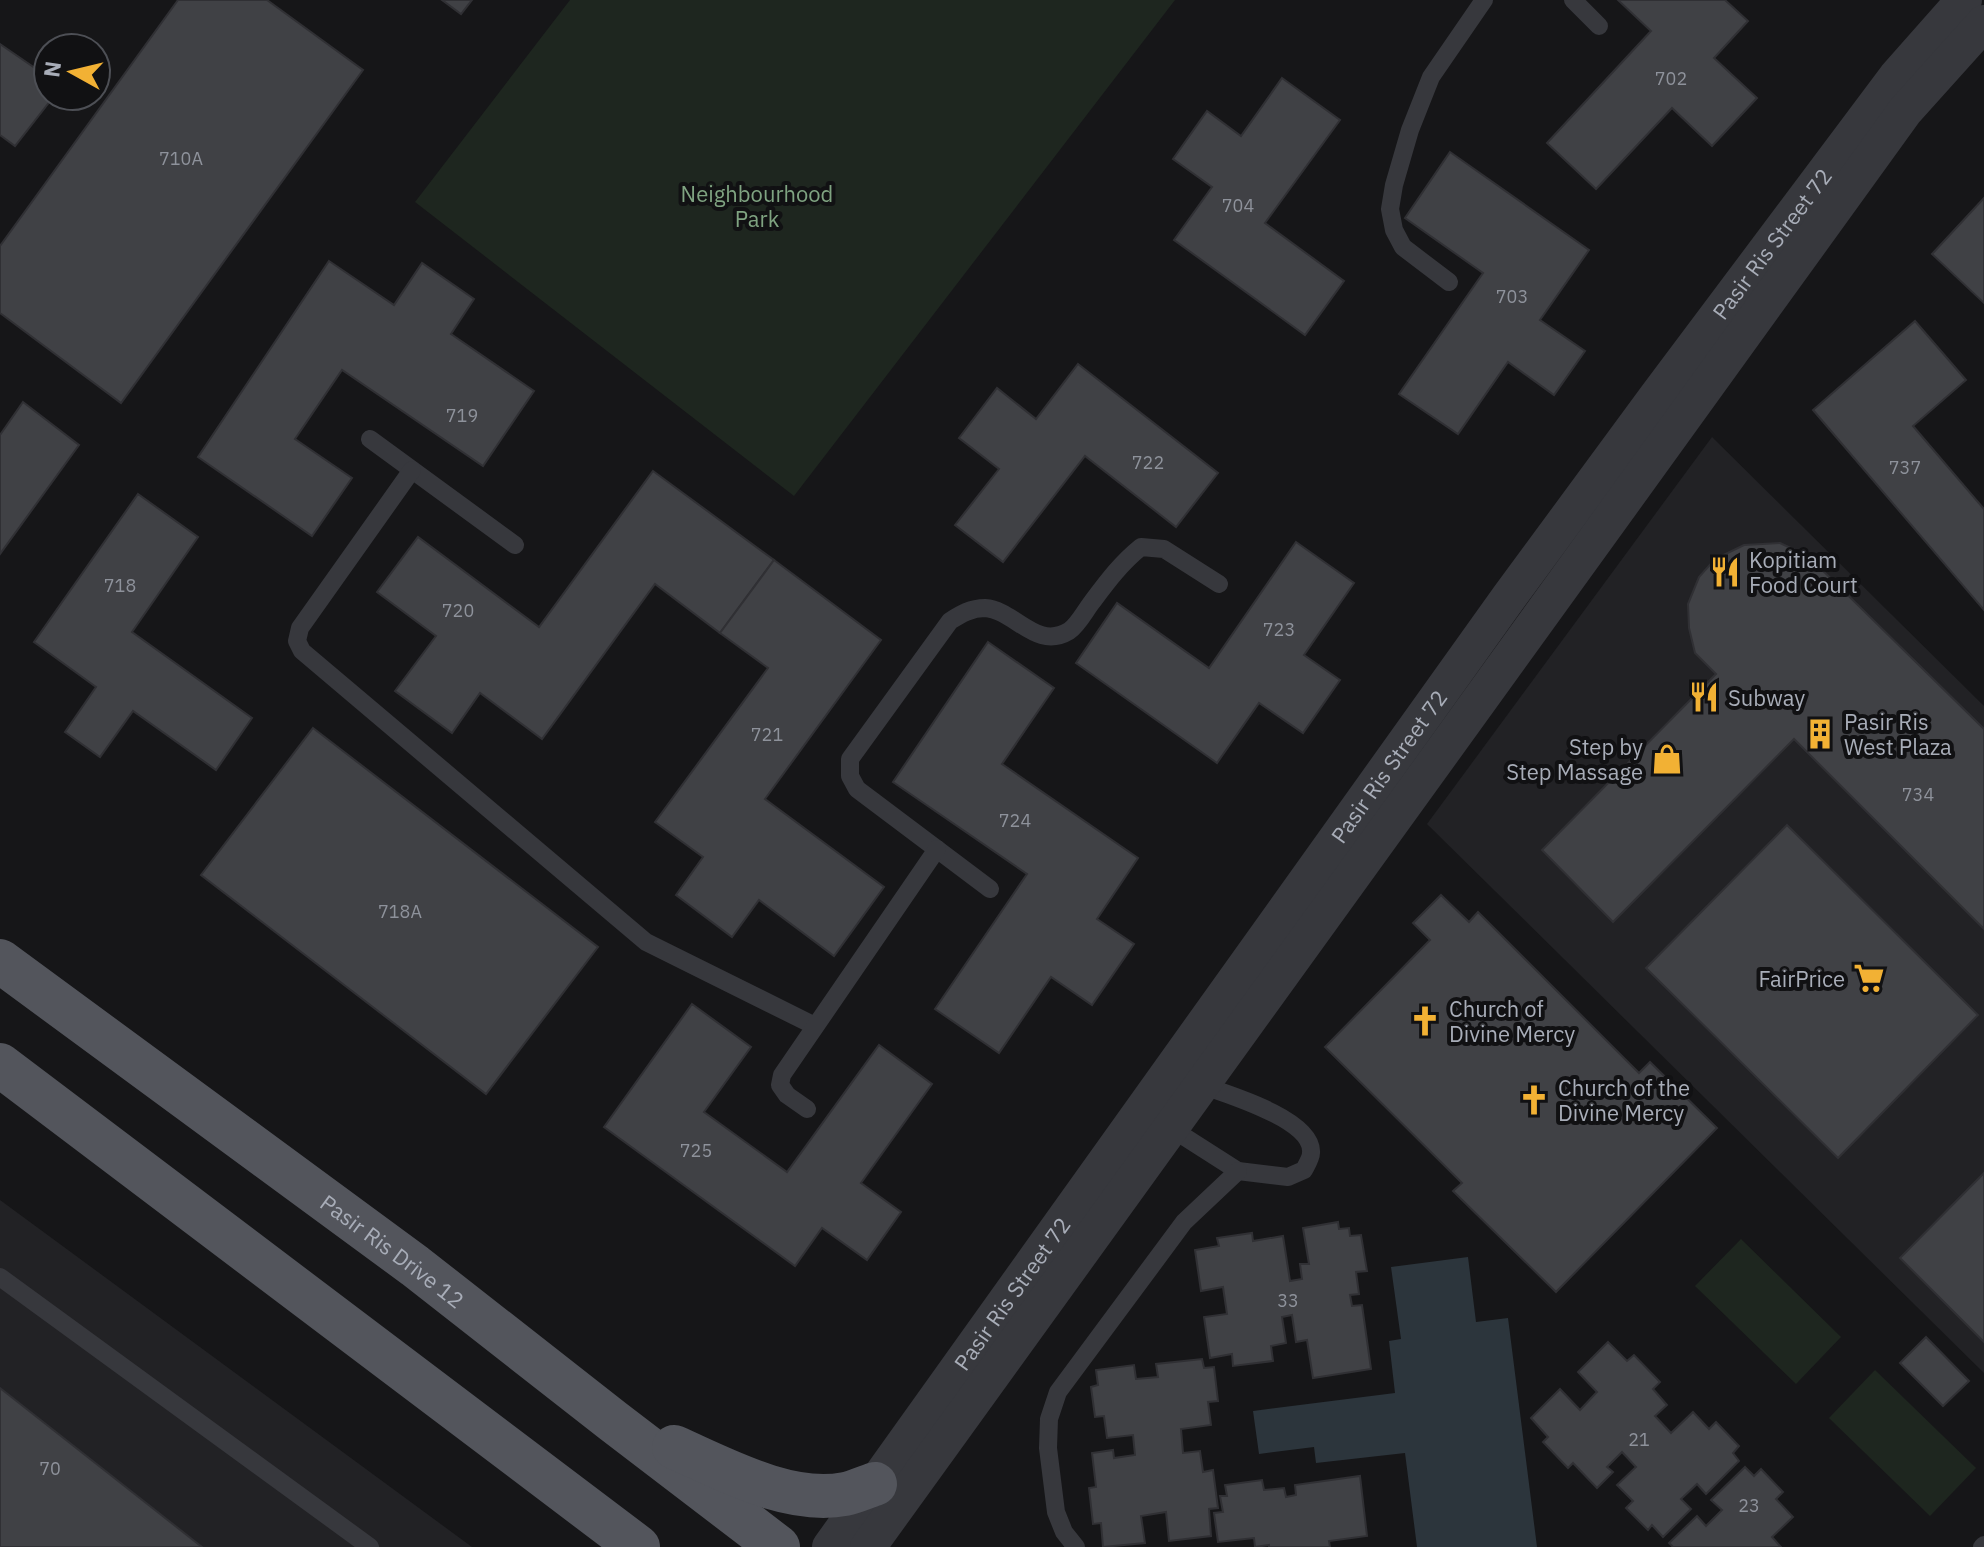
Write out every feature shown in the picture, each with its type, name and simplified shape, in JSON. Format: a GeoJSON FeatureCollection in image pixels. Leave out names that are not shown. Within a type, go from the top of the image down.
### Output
{"type":"FeatureCollection","features":[{"type":"Feature","properties":{"kind":"main road","name":"Pasir Ris Drive 12"},"geometry":{"type":"LineString","coordinates":[[0,961],[415,1266],[778,1547]]}},
{"type":"Feature","properties":{"kind":"main road"},"geometry":{"type":"LineString","coordinates":[[0,1065],[638,1547]]}},
{"type":"Feature","properties":{"kind":"main road"},"geometry":{"type":"LineString","coordinates":[[613,1421],[764,1486],[820,1496],[846,1494],[875,1484]]}},
{"type":"Feature","properties":{"kind":"street","name":"Pasir Ris Street 72"},"geometry":{"type":"LineString","coordinates":[[1186,1078],[1638,421],[1896,77],[1964,0]]}},
{"type":"Feature","properties":{"kind":"street","name":"Pasir Ris Street 72"},"geometry":{"type":"LineString","coordinates":[[830,1547],[1156,1119],[1905,111],[1984,23]]}},
{"type":"Feature","properties":{"kind":"street","name":"Pasir Ris Street 72"},"geometry":{"type":"LineString","coordinates":[[868,1547],[1156,1119]]}},
{"type":"Feature","properties":{"kind":"lane"},"geometry":{"type":"LineString","coordinates":[[1449,282],[1403,247],[1394,230],[1390,209],[1410,130],[1431,77],[1484,0]]}},
{"type":"Feature","properties":{"kind":"lane"},"geometry":{"type":"LineString","coordinates":[[1573,0],[1599,26]]}},
{"type":"Feature","properties":{"kind":"lane"},"geometry":{"type":"LineString","coordinates":[[370,439],[515,545]]}},
{"type":"Feature","properties":{"kind":"lane"},"geometry":{"type":"LineString","coordinates":[[412,470],[300,628],[297,641],[302,651],[646,942],[815,1026]]}},
{"type":"Feature","properties":{"kind":"lane"},"geometry":{"type":"LineString","coordinates":[[990,889],[857,789],[850,776],[850,759],[950,621],[968,610],[986,608],[1006,615],[1033,634],[1052,637],[1070,630],[1122,563],[1141,547],[1164,549],[1219,584]]}},
{"type":"Feature","properties":{"kind":"lane"},"geometry":{"type":"LineString","coordinates":[[807,1109],[787,1095],[780,1085],[782,1075],[937,849]]}},
{"type":"Feature","properties":{"kind":"lane"},"geometry":{"type":"LineString","coordinates":[[1156,1119],[1238,1171],[1288,1177],[1304,1170],[1311,1153],[1307,1137],[1289,1122],[1224,1091],[1186,1078]]}},
{"type":"Feature","properties":{"kind":"lane"},"geometry":{"type":"LineString","coordinates":[[1076,1547],[1064,1532],[1056,1512],[1048,1448],[1049,1419],[1058,1392],[1184,1222],[1238,1171]]}},
{"type":"Feature","properties":{"kind":"lane"},"geometry":{"type":"LineString","coordinates":[[0,1277],[370,1547]]}},
{"type":"Feature","properties":{"kind":"shaded area"},"geometry":{"type":"Polygon","coordinates":[[[1712,437],[1984,706],[1984,1373],[1427,824],[1712,437]]]}},
{"type":"Feature","properties":{"kind":"shaded area"},"geometry":{"type":"Polygon","coordinates":[[[0,1200],[472,1547],[0,1547],[0,1200]]]}},
{"type":"Feature","properties":{"kind":"shaded area"},"geometry":{"type":"Polygon","coordinates":[[[1468,1257],[1476,1322],[1508,1318],[1537,1547],[1417,1547],[1405,1453],[1316,1463],[1314,1447],[1259,1454],[1253,1411],[1395,1393],[1389,1341],[1401,1339],[1391,1267],[1468,1257]]]}},
{"type":"Feature","properties":{"kind":"green space","name":"Neighbourhood Park"},"geometry":{"type":"Polygon","coordinates":[[[570,0],[1175,0],[794,496],[415,202],[570,0]]]}},
{"type":"Feature","properties":{"kind":"green space"},"geometry":{"type":"Polygon","coordinates":[[[1741,1239],[1841,1337],[1796,1384],[1695,1286],[1741,1239]]]}},
{"type":"Feature","properties":{"kind":"green space"},"geometry":{"type":"Polygon","coordinates":[[[1875,1370],[1976,1468],[1930,1516],[1829,1418],[1875,1370]]]}},
{"type":"Feature","properties":{"kind":"building"},"geometry":{"type":"Polygon","coordinates":[[[178,0],[267,0],[363,70],[121,403],[0,313],[0,246],[97,112],[112,112],[112,91],[178,0]]]}},
{"type":"Feature","properties":{"kind":"building"},"geometry":{"type":"Polygon","coordinates":[[[442,0],[472,0],[461,14],[442,0]]]}},
{"type":"Feature","properties":{"kind":"building"},"geometry":{"type":"Polygon","coordinates":[[[1618,0],[1725,0],[1748,21],[1714,58],[1757,98],[1712,146],[1672,108],[1596,189],[1547,143],[1651,31],[1618,0]]]}},
{"type":"Feature","properties":{"kind":"building"},"geometry":{"type":"Polygon","coordinates":[[[0,44],[32,66],[32,112],[42,112],[15,146],[0,135],[0,44]]]}},
{"type":"Feature","properties":{"kind":"building"},"geometry":{"type":"Polygon","coordinates":[[[1282,78],[1340,120],[1265,223],[1344,281],[1305,335],[1174,240],[1212,187],[1173,159],[1207,111],[1241,136],[1282,78]]]}},
{"type":"Feature","properties":{"kind":"building"},"geometry":{"type":"Polygon","coordinates":[[[1450,152],[1589,250],[1540,320],[1585,351],[1554,395],[1508,362],[1458,434],[1399,394],[1483,273],[1405,218],[1450,152]]]}},
{"type":"Feature","properties":{"kind":"building"},"geometry":{"type":"Polygon","coordinates":[[[1984,198],[1984,303],[1932,254],[1984,198]]]}},
{"type":"Feature","properties":{"kind":"building"},"geometry":{"type":"Polygon","coordinates":[[[329,261],[394,305],[422,263],[474,299],[451,334],[534,391],[483,466],[342,370],[295,439],[352,478],[312,536],[198,457],[329,261]]]}},
{"type":"Feature","properties":{"kind":"building"},"geometry":{"type":"Polygon","coordinates":[[[1915,321],[1966,380],[1913,426],[1984,509],[1984,610],[1813,410],[1915,321]]]}},
{"type":"Feature","properties":{"kind":"building"},"geometry":{"type":"Polygon","coordinates":[[[1078,364],[1218,473],[1176,527],[1085,456],[1003,562],[955,525],[999,469],[959,438],[997,388],[1036,419],[1078,364]]]}},
{"type":"Feature","properties":{"kind":"building"},"geometry":{"type":"Polygon","coordinates":[[[23,402],[79,445],[0,554],[0,435],[23,402]]]}},
{"type":"Feature","properties":{"kind":"building"},"geometry":{"type":"Polygon","coordinates":[[[653,471],[774,560],[720,633],[655,584],[542,739],[480,693],[452,733],[395,691],[436,636],[377,592],[418,537],[539,627],[653,471]]]}},
{"type":"Feature","properties":{"kind":"building"},"geometry":{"type":"Polygon","coordinates":[[[138,494],[198,537],[132,632],[252,718],[216,770],[133,711],[100,757],[65,732],[96,687],[34,642],[138,494]]]}},
{"type":"Feature","properties":{"kind":"building"},"geometry":{"type":"Polygon","coordinates":[[[1296,542],[1354,583],[1304,655],[1340,680],[1303,733],[1259,703],[1217,763],[1076,663],[1117,603],[1209,668],[1296,542]]]}},
{"type":"Feature","properties":{"kind":"building","name":"Pasir Ris West Plaza"},"geometry":{"type":"Polygon","coordinates":[[[1780,543],[1808,556],[1984,729],[1984,929],[1794,739],[1613,922],[1542,850],[1716,674],[1695,653],[1689,628],[1688,604],[1699,577],[1715,559],[1744,545],[1780,543]]]}},
{"type":"Feature","properties":{"kind":"building"},"geometry":{"type":"Polygon","coordinates":[[[774,560],[881,640],[765,799],[884,887],[834,956],[759,900],[732,937],[676,895],[703,857],[655,822],[768,668],[720,633],[774,560]]]}},
{"type":"Feature","properties":{"kind":"building"},"geometry":{"type":"Polygon","coordinates":[[[988,642],[1054,688],[1002,764],[1138,858],[1097,919],[1134,944],[1092,1005],[1051,977],[999,1053],[935,1009],[1027,874],[893,782],[988,642]]]}},
{"type":"Feature","properties":{"kind":"building"},"geometry":{"type":"Polygon","coordinates":[[[313,728],[598,947],[486,1094],[201,875],[313,728]]]}},
{"type":"Feature","properties":{"kind":"building"},"geometry":{"type":"Polygon","coordinates":[[[1787,825],[1978,1015],[1838,1158],[1646,968],[1787,825]]]}},
{"type":"Feature","properties":{"kind":"building","name":"Church of the Divine Mercy"},"geometry":{"type":"Polygon","coordinates":[[[1441,895],[1469,922],[1478,912],[1639,1073],[1650,1062],[1717,1128],[1556,1292],[1453,1191],[1462,1183],[1325,1047],[1430,940],[1413,923],[1441,895]]]}},
{"type":"Feature","properties":{"kind":"building"},"geometry":{"type":"Polygon","coordinates":[[[692,1004],[751,1047],[704,1112],[787,1172],[879,1045],[932,1084],[861,1183],[901,1212],[867,1260],[822,1228],[795,1266],[604,1127],[692,1004]]]}},
{"type":"Feature","properties":{"kind":"building"},"geometry":{"type":"Polygon","coordinates":[[[1984,1173],[1984,1342],[1900,1258],[1984,1173]]]}},
{"type":"Feature","properties":{"kind":"building"},"geometry":{"type":"Polygon","coordinates":[[[1338,1222],[1339,1229],[1349,1228],[1350,1236],[1361,1235],[1367,1271],[1356,1272],[1359,1294],[1350,1295],[1352,1306],[1362,1305],[1371,1369],[1313,1378],[1307,1340],[1296,1342],[1292,1315],[1282,1317],[1286,1343],[1271,1346],[1273,1361],[1233,1366],[1232,1354],[1210,1358],[1204,1317],[1227,1314],[1223,1287],[1201,1291],[1195,1250],[1219,1246],[1217,1238],[1252,1233],[1253,1241],[1283,1236],[1290,1281],[1302,1279],[1300,1264],[1309,1264],[1303,1228],[1338,1222]]]}},
{"type":"Feature","properties":{"kind":"building"},"geometry":{"type":"Polygon","coordinates":[[[1926,1337],[1969,1381],[1943,1406],[1900,1363],[1926,1337]]]}},
{"type":"Feature","properties":{"kind":"building"},"geometry":{"type":"Polygon","coordinates":[[[1608,1342],[1627,1361],[1634,1355],[1660,1382],[1653,1389],[1667,1405],[1655,1416],[1671,1433],[1693,1412],[1709,1429],[1716,1422],[1739,1446],[1733,1453],[1739,1461],[1706,1494],[1697,1484],[1681,1499],[1691,1509],[1663,1537],[1652,1525],[1648,1530],[1626,1508],[1633,1501],[1617,1485],[1636,1467],[1622,1452],[1607,1467],[1613,1472],[1597,1488],[1573,1463],[1568,1468],[1543,1442],[1548,1437],[1531,1418],[1560,1389],[1580,1410],[1597,1392],[1578,1372],[1608,1342]]]}},
{"type":"Feature","properties":{"kind":"building"},"geometry":{"type":"Polygon","coordinates":[[[1202,1359],[1204,1368],[1214,1367],[1218,1401],[1208,1402],[1211,1425],[1181,1429],[1183,1453],[1200,1451],[1203,1472],[1213,1470],[1218,1508],[1209,1509],[1211,1536],[1169,1541],[1166,1512],[1141,1516],[1145,1543],[1103,1547],[1101,1523],[1093,1524],[1089,1488],[1096,1487],[1092,1453],[1113,1450],[1114,1458],[1135,1455],[1133,1435],[1107,1438],[1104,1416],[1095,1417],[1091,1387],[1098,1385],[1096,1370],[1134,1365],[1136,1379],[1158,1377],[1156,1364],[1202,1359]]]}},
{"type":"Feature","properties":{"kind":"building"},"geometry":{"type":"Polygon","coordinates":[[[0,1388],[202,1547],[0,1547],[0,1388]]]}},
{"type":"Feature","properties":{"kind":"building"},"geometry":{"type":"Polygon","coordinates":[[[1745,1467],[1754,1476],[1761,1469],[1783,1492],[1776,1499],[1793,1517],[1772,1537],[1781,1547],[1673,1547],[1669,1543],[1697,1516],[1706,1526],[1722,1510],[1711,1500],[1745,1467]]]}},
{"type":"Feature","properties":{"kind":"building"},"geometry":{"type":"Polygon","coordinates":[[[1360,1476],[1367,1536],[1329,1541],[1330,1547],[1255,1547],[1254,1538],[1218,1542],[1214,1513],[1223,1512],[1220,1496],[1227,1496],[1225,1485],[1262,1480],[1264,1490],[1284,1488],[1286,1497],[1296,1495],[1295,1485],[1360,1476]]]}},
{"type":"Feature","properties":{"kind":"place","name":"Kopitiam Food Court"},"geometry":{"type":"Point","coordinates":[1725,572]}},
{"type":"Feature","properties":{"kind":"place","name":"Subway"},"geometry":{"type":"Point","coordinates":[1704,697]}},
{"type":"Feature","properties":{"kind":"place","name":"Pasir Ris West Plaza"},"geometry":{"type":"Point","coordinates":[1820,734]}},
{"type":"Feature","properties":{"kind":"place","name":"Step by Step Massage"},"geometry":{"type":"Point","coordinates":[1667,759]}},
{"type":"Feature","properties":{"kind":"place","name":"FairPrice"},"geometry":{"type":"Point","coordinates":[1869,978]}},
{"type":"Feature","properties":{"kind":"place","name":"Church of Divine Mercy"},"geometry":{"type":"Point","coordinates":[1425,1021]}},
{"type":"Feature","properties":{"kind":"place","name":"Church of the Divine Mercy"},"geometry":{"type":"Point","coordinates":[1534,1100]}}]}
